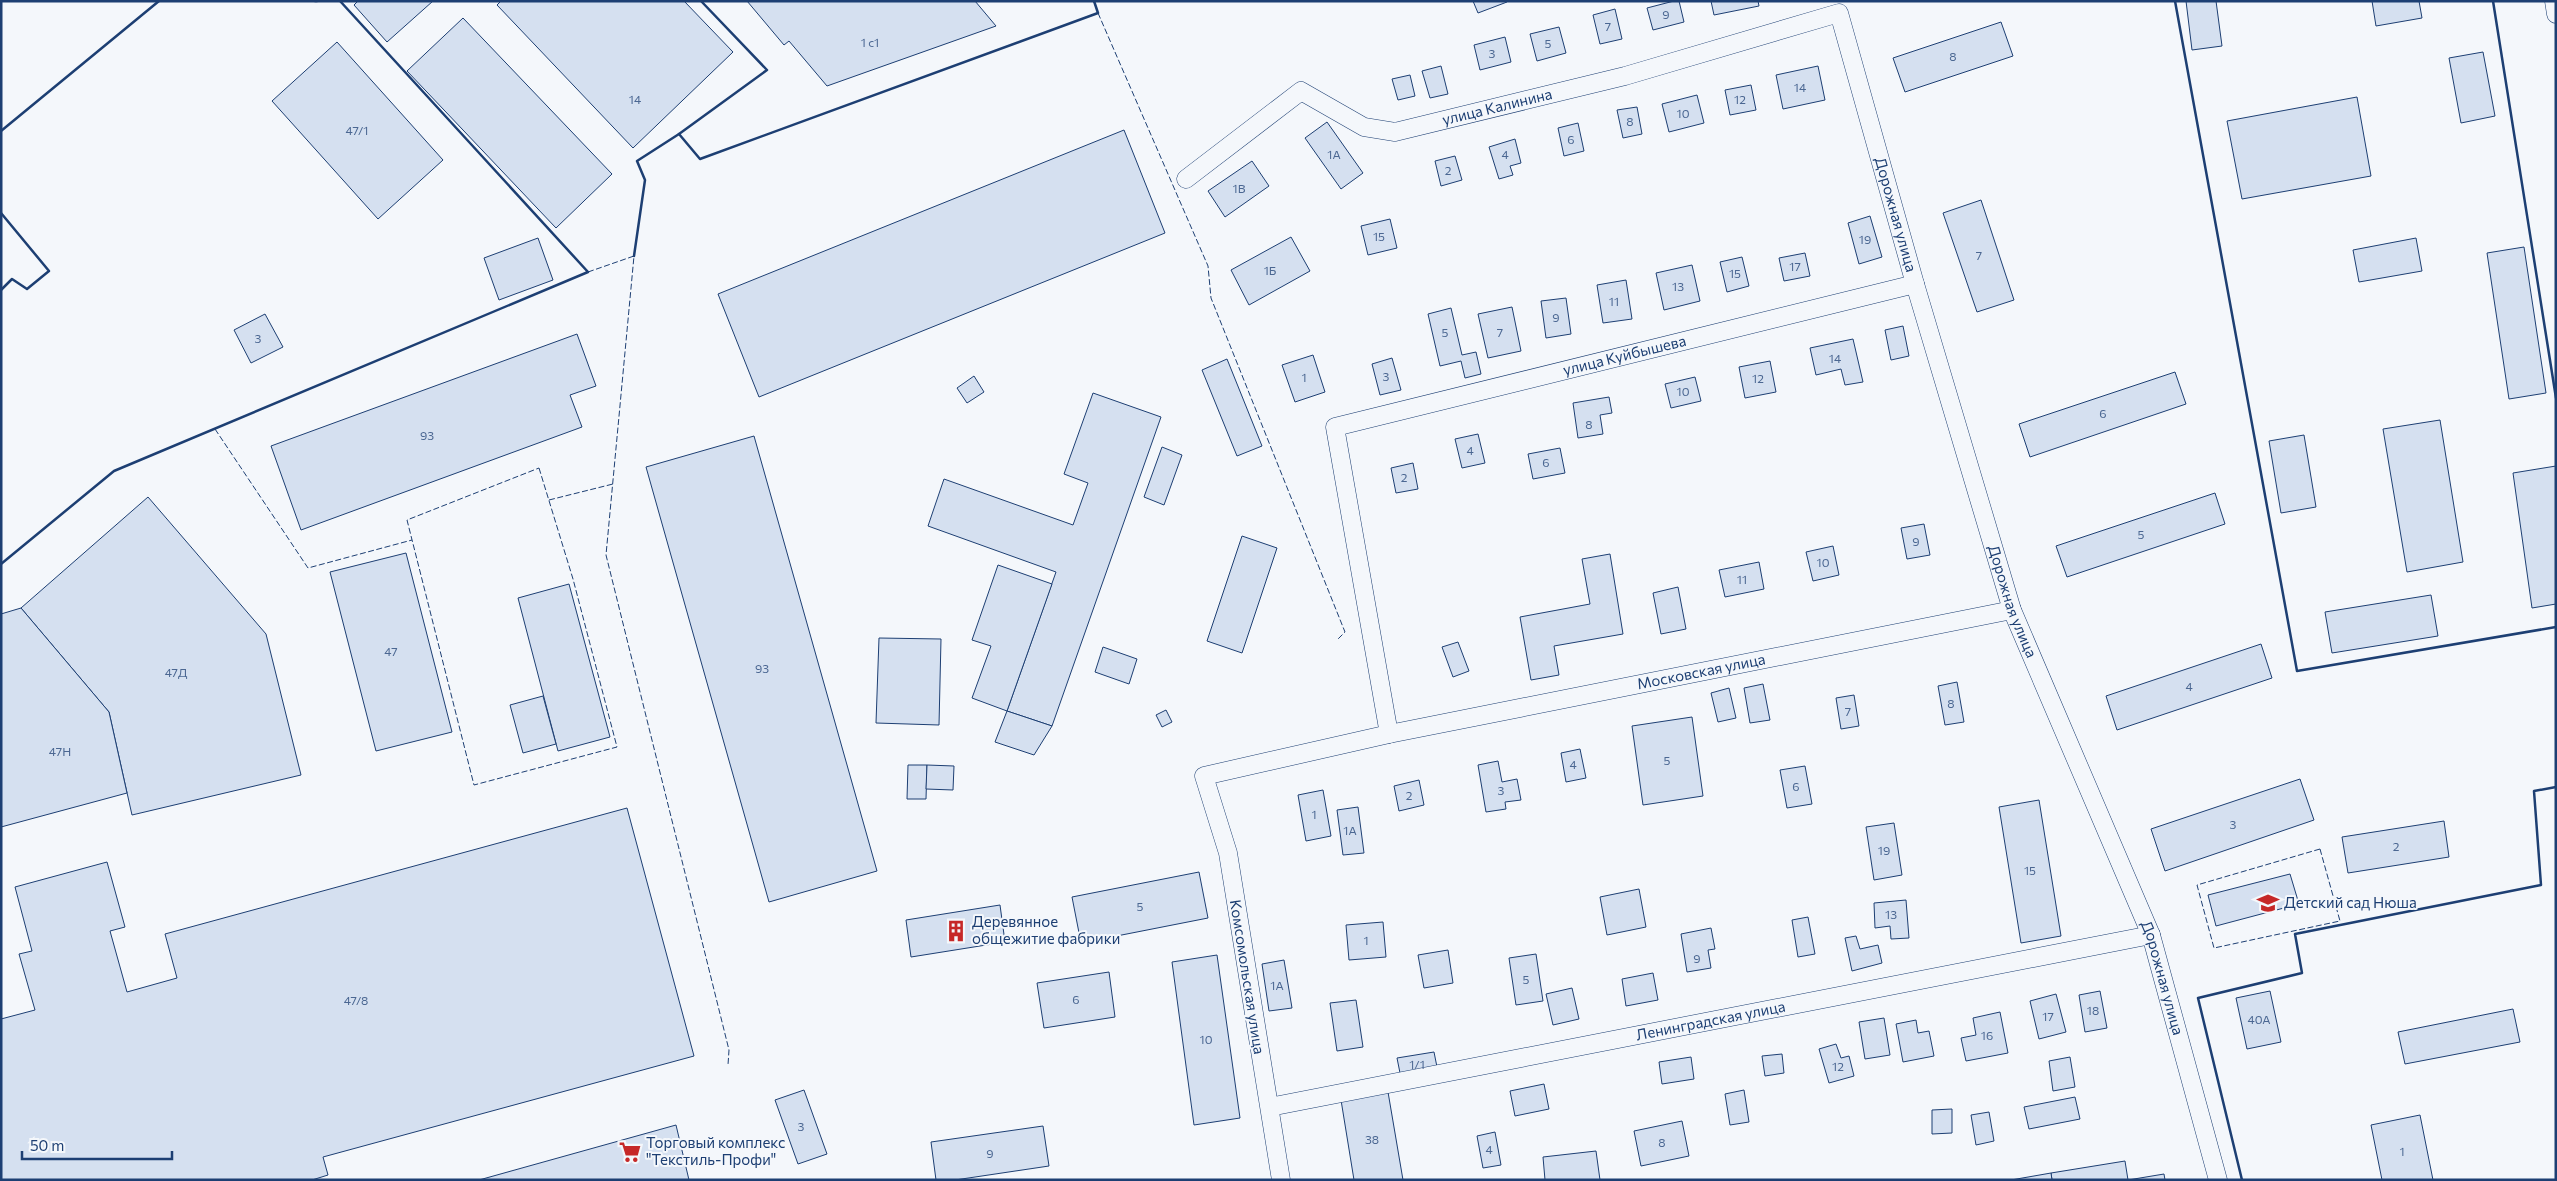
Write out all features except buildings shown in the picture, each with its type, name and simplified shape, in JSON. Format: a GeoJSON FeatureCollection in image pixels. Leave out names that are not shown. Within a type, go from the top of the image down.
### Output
{"type":"FeatureCollection","features":[{"type":"Feature","properties":{"kind":"street"},"geometry":{"type":"LineString","coordinates":[[2554,1],[2556,14]]}},
{"type":"Feature","properties":{"kind":"street","name":"улица Калинина"},"geometry":{"type":"LineString","coordinates":[[1186,179],[1302,91],[1364,127],[1395,132],[1625,76],[1839,13]]}},
{"type":"Feature","properties":{"kind":"street","name":"Дорожная улица"},"geometry":{"type":"LineString","coordinates":[[1839,13],[1915,284],[1949,390],[2012,610],[2151,935],[2218,1180]]}},
{"type":"Feature","properties":{"kind":"street","name":"улица Куйбышева"},"geometry":{"type":"LineString","coordinates":[[1389,734],[1335,427],[1915,284]]}},
{"type":"Feature","properties":{"kind":"street","name":"Московская улица"},"geometry":{"type":"LineString","coordinates":[[1204,776],[1389,734],[2012,610]]}},
{"type":"Feature","properties":{"kind":"street","name":"Комсомольская улица"},"geometry":{"type":"LineString","coordinates":[[1204,776],[1228,853],[1281,1180]]}},
{"type":"Feature","properties":{"kind":"street","name":"Ленинградская улица"},"geometry":{"type":"LineString","coordinates":[[1270,1107],[2151,935]]}},
{"type":"Feature","properties":{"kind":"fence"},"geometry":{"type":"LineString","coordinates":[[1098,13],[1208,266],[1211,298],[1345,632],[1337,640]]}},
{"type":"Feature","properties":{"kind":"fence"},"geometry":{"type":"LineString","coordinates":[[588,272],[634,256],[606,555],[729,1050],[728,1065]]}},
{"type":"Feature","properties":{"kind":"fence"},"geometry":{"type":"LineString","coordinates":[[215,429],[308,568],[412,540]]}},
{"type":"Feature","properties":{"kind":"fence"},"geometry":{"type":"LineString","coordinates":[[539,468],[573,579],[617,747],[474,785],[407,520],[539,468]]}},
{"type":"Feature","properties":{"kind":"fence"},"geometry":{"type":"LineString","coordinates":[[549,500],[613,484]]}},
{"type":"Feature","properties":{"kind":"fence"},"geometry":{"type":"LineString","coordinates":[[2320,849],[2340,921],[2214,948],[2197,885],[2320,849]]}},
{"type":"Feature","properties":{"kind":"wall"},"geometry":{"type":"LineString","coordinates":[[1,131],[159,1]]}},
{"type":"Feature","properties":{"kind":"wall"},"geometry":{"type":"LineString","coordinates":[[1,564],[114,471],[588,272],[340,1]]}},
{"type":"Feature","properties":{"kind":"wall"},"geometry":{"type":"LineString","coordinates":[[634,256],[645,180],[637,161],[679,134],[767,70],[701,1]]}},
{"type":"Feature","properties":{"kind":"wall"},"geometry":{"type":"LineString","coordinates":[[679,134],[700,159],[1098,13],[1094,1]]}},
{"type":"Feature","properties":{"kind":"wall"},"geometry":{"type":"LineString","coordinates":[[2175,1],[2297,671],[2556,627]]}},
{"type":"Feature","properties":{"kind":"wall"},"geometry":{"type":"LineString","coordinates":[[2493,1],[2556,398]]}},
{"type":"Feature","properties":{"kind":"wall"},"geometry":{"type":"LineString","coordinates":[[1,213],[49,271],[27,289],[12,279],[1,290]]}},
{"type":"Feature","properties":{"kind":"wall"},"geometry":{"type":"LineString","coordinates":[[2242,1180],[2198,998],[2302,973],[2295,934],[2541,885],[2534,791],[2556,787]]}},
{"type":"Feature","properties":{"kind":"place","name":"Детский сад Нюша"},"geometry":{"type":"Point","coordinates":[2268,903]}},
{"type":"Feature","properties":{"kind":"place","name":"Деревянное общежитие фабрики"},"geometry":{"type":"Point","coordinates":[956,931]}},
{"type":"Feature","properties":{"kind":"place","name":"Торговый комплекс \"Текстиль-Профи\""},"geometry":{"type":"Point","coordinates":[630,1152]}}]}
